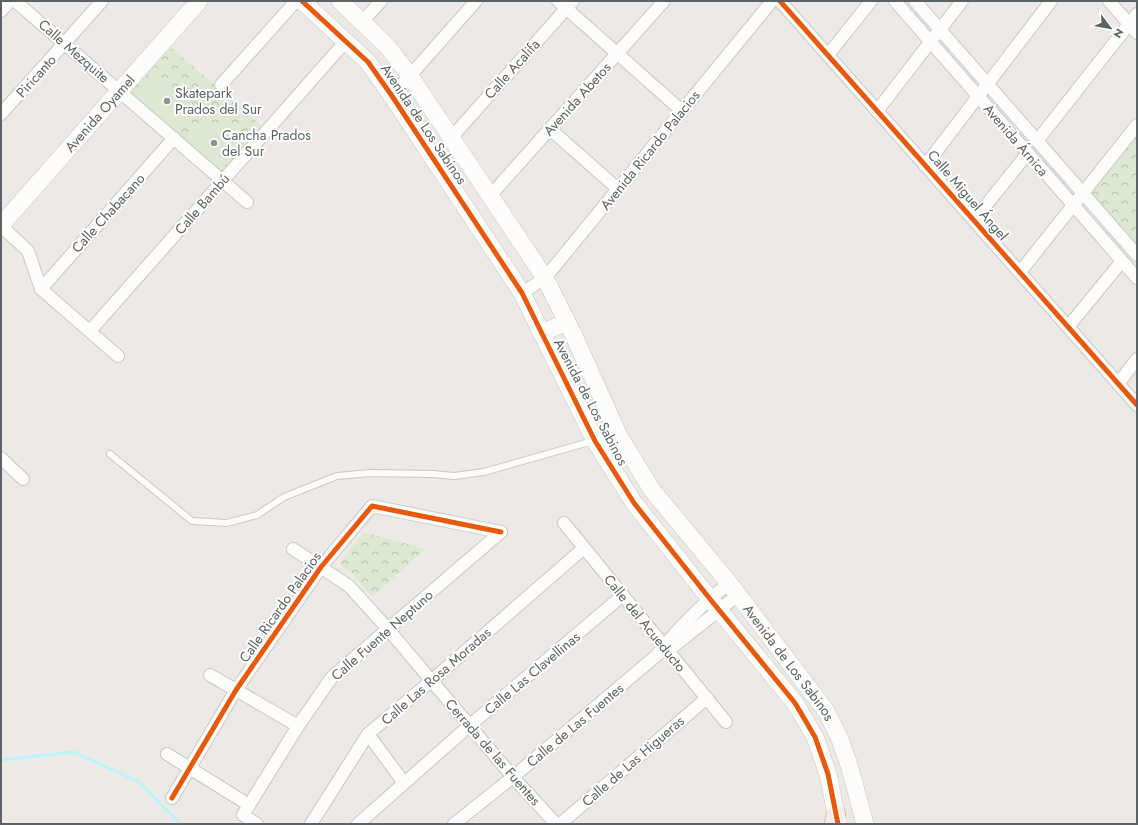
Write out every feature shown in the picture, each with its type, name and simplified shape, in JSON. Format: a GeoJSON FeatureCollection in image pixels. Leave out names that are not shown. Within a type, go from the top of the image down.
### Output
{"type":"FeatureCollection","features":[{"type":"Feature","properties":{"kind":"street"},"geometry":{"type":"LineString","coordinates":[[1,11],[10,1]]}},
{"type":"Feature","properties":{"kind":"street","name":"Calle Mezquite"},"geometry":{"type":"LineString","coordinates":[[16,1],[248,202]]}},
{"type":"Feature","properties":{"kind":"street","name":"Piricanto"},"geometry":{"type":"LineString","coordinates":[[1,114],[102,1]]}},
{"type":"Feature","properties":{"kind":"street","name":"Avenida Oyamel"},"geometry":{"type":"LineString","coordinates":[[1,226],[199,1]]}},
{"type":"Feature","properties":{"kind":"street"},"geometry":{"type":"LineString","coordinates":[[221,85],[296,1]]}},
{"type":"Feature","properties":{"kind":"street","name":"Avenida de Los Sabinos"},"geometry":{"type":"LineString","coordinates":[[302,1],[368,62],[392,96],[522,293],[595,441],[634,503],[795,703],[815,737],[828,774],[836,821]]}},
{"type":"Feature","properties":{"kind":"street","name":"Avenida de Los Sabinos"},"geometry":{"type":"LineString","coordinates":[[340,1],[387,46],[410,76],[545,278],[567,322],[619,436],[652,490],[733,589],[826,711],[840,739],[850,768],[865,824]]}},
{"type":"Feature","properties":{"kind":"street"},"geometry":{"type":"LineString","coordinates":[[362,22],[381,1]]}},
{"type":"Feature","properties":{"kind":"street"},"geometry":{"type":"LineString","coordinates":[[392,96],[476,1]]}},
{"type":"Feature","properties":{"kind":"street","name":"Avenida Abetos"},"geometry":{"type":"LineString","coordinates":[[490,196],[664,1]]}},
{"type":"Feature","properties":{"kind":"street","name":"Avenida Ricardo Palacios"},"geometry":{"type":"LineString","coordinates":[[522,293],[545,278],[772,1]]}},
{"type":"Feature","properties":{"kind":"street","name":"Calle Miguel Ángel"},"geometry":{"type":"LineString","coordinates":[[780,1],[1137,405]]}},
{"type":"Feature","properties":{"kind":"street"},"geometry":{"type":"LineString","coordinates":[[828,55],[871,1]]}},
{"type":"Feature","properties":{"kind":"street","name":"Avenida Árnica"},"geometry":{"type":"LineString","coordinates":[[894,1],[1137,278]]}},
{"type":"Feature","properties":{"kind":"street","name":"Avenida Árnica"},"geometry":{"type":"LineString","coordinates":[[915,1],[1137,255]]}},
{"type":"Feature","properties":{"kind":"street"},"geometry":{"type":"LineString","coordinates":[[877,111],[962,1]]}},
{"type":"Feature","properties":{"kind":"street"},"geometry":{"type":"LineString","coordinates":[[925,166],[1051,1]]}},
{"type":"Feature","properties":{"kind":"street"},"geometry":{"type":"LineString","coordinates":[[1109,1],[1133,28]]}},
{"type":"Feature","properties":{"kind":"street"},"geometry":{"type":"LineString","coordinates":[[565,3],[617,54],[682,111]]}},
{"type":"Feature","properties":{"kind":"street","name":"Calle Acalifa"},"geometry":{"type":"LineString","coordinates":[[451,138],[565,3]]}},
{"type":"Feature","properties":{"kind":"street"},"geometry":{"type":"LineString","coordinates":[[1037,141],[1133,28],[1137,14]]}},
{"type":"Feature","properties":{"kind":"street","name":"Calle Bambú"},"geometry":{"type":"LineString","coordinates":[[90,331],[346,41]]}},
{"type":"Feature","properties":{"kind":"street"},"geometry":{"type":"LineString","coordinates":[[1020,272],[1137,125]]}},
{"type":"Feature","properties":{"kind":"street"},"geometry":{"type":"LineString","coordinates":[[550,129],[618,190]]}},
{"type":"Feature","properties":{"kind":"street","name":"Calle Chabacano"},"geometry":{"type":"LineString","coordinates":[[41,288],[174,138]]}},
{"type":"Feature","properties":{"kind":"street"},"geometry":{"type":"LineString","coordinates":[[974,220],[1028,153]]}},
{"type":"Feature","properties":{"kind":"street"},"geometry":{"type":"LineString","coordinates":[[1,226],[28,251],[41,288],[118,356]]}},
{"type":"Feature","properties":{"kind":"street"},"geometry":{"type":"LineString","coordinates":[[1068,327],[1122,261]]}},
{"type":"Feature","properties":{"kind":"street"},"geometry":{"type":"LineString","coordinates":[[541,333],[567,322]]}},
{"type":"Feature","properties":{"kind":"street"},"geometry":{"type":"LineString","coordinates":[[1118,384],[1137,359]]}},
{"type":"Feature","properties":{"kind":"street"},"geometry":{"type":"LineString","coordinates":[[1,458],[23,479]]}},
{"type":"Feature","properties":{"kind":"street","name":"Calle Ricardo Palacios"},"geometry":{"type":"LineString","coordinates":[[172,798],[236,690],[321,567],[372,506],[501,532]]}},
{"type":"Feature","properties":{"kind":"street","name":"Calle del Acueducto"},"geometry":{"type":"LineString","coordinates":[[564,524],[623,595],[663,650],[707,698],[726,722]]}},
{"type":"Feature","properties":{"kind":"street","name":"Calle Fuente Neptuno"},"geometry":{"type":"LineString","coordinates":[[257,824],[242,815],[298,726],[332,677],[387,628],[501,532]]}},
{"type":"Feature","properties":{"kind":"street","name":"Calle Las Rosa Moradas"},"geometry":{"type":"LineString","coordinates":[[311,824],[368,734],[584,548]]}},
{"type":"Feature","properties":{"kind":"street","name":"Cerrada de las Fuentes"},"geometry":{"type":"LineString","coordinates":[[293,549],[349,586],[387,628],[513,777],[556,824]]}},
{"type":"Feature","properties":{"kind":"street"},"geometry":{"type":"LineString","coordinates":[[663,650],[733,589]]}},
{"type":"Feature","properties":{"kind":"street","name":"Calle Las Clavellinas"},"geometry":{"type":"LineString","coordinates":[[358,824],[469,726],[623,595]]}},
{"type":"Feature","properties":{"kind":"street","name":"Calle de Las Fuentes"},"geometry":{"type":"LineString","coordinates":[[454,824],[513,777],[663,650]]}},
{"type":"Feature","properties":{"kind":"street"},"geometry":{"type":"LineString","coordinates":[[210,675],[298,726]]}},
{"type":"Feature","properties":{"kind":"street","name":"Calle de Las Higueras"},"geometry":{"type":"LineString","coordinates":[[560,824],[707,698]]}},
{"type":"Feature","properties":{"kind":"street"},"geometry":{"type":"LineString","coordinates":[[368,734],[404,783]]}},
{"type":"Feature","properties":{"kind":"street"},"geometry":{"type":"LineString","coordinates":[[167,754],[249,805]]}},
{"type":"Feature","properties":{"kind":"lane"},"geometry":{"type":"LineString","coordinates":[[110,454],[192,521],[227,523],[257,514],[284,497],[338,476],[370,473],[433,474],[454,476],[484,472],[595,441]]}},
{"type":"Feature","properties":{"kind":"green space"},"geometry":{"type":"Polygon","coordinates":[[[171,47],[263,127],[222,174],[130,93],[171,47]]]}},
{"type":"Feature","properties":{"kind":"green space","name":"Skatepark Prados del Sur"},"geometry":{"type":"Polygon","coordinates":[[[159,75],[194,106],[176,127],[140,96],[159,75]]]}},
{"type":"Feature","properties":{"kind":"green space","name":"Cancha Prados del Sur"},"geometry":{"type":"Polygon","coordinates":[[[206,117],[241,147],[222,169],[187,139],[206,117]]]}},
{"type":"Feature","properties":{"kind":"green space"},"geometry":{"type":"Polygon","coordinates":[[[1137,133],[1137,249],[1092,199],[1091,191],[1137,133]]]}},
{"type":"Feature","properties":{"kind":"green space"},"geometry":{"type":"Polygon","coordinates":[[[364,532],[425,549],[372,597],[352,573],[339,564],[364,532]]]}},
{"type":"Feature","properties":{"kind":"waterway"},"geometry":{"type":"LineString","coordinates":[[1,760],[74,752],[139,782],[180,824]]}},
{"type":"Feature","properties":{"kind":"cycle path"},"geometry":{"type":"LineString","coordinates":[[302,1],[368,62],[392,96],[522,293],[595,441],[634,503],[795,703],[815,737],[828,774],[838,824]]}},
{"type":"Feature","properties":{"kind":"cycle path"},"geometry":{"type":"LineString","coordinates":[[780,1],[1137,405]]}},
{"type":"Feature","properties":{"kind":"cycle path"},"geometry":{"type":"LineString","coordinates":[[172,798],[236,690],[321,567],[372,506],[501,532]]}},
{"type":"Feature","properties":{"kind":"place","name":"Skatepark Prados del Sur"},"geometry":{"type":"Point","coordinates":[167,101]}},
{"type":"Feature","properties":{"kind":"place","name":"Cancha Prados del Sur"},"geometry":{"type":"Point","coordinates":[214,143]}}]}
